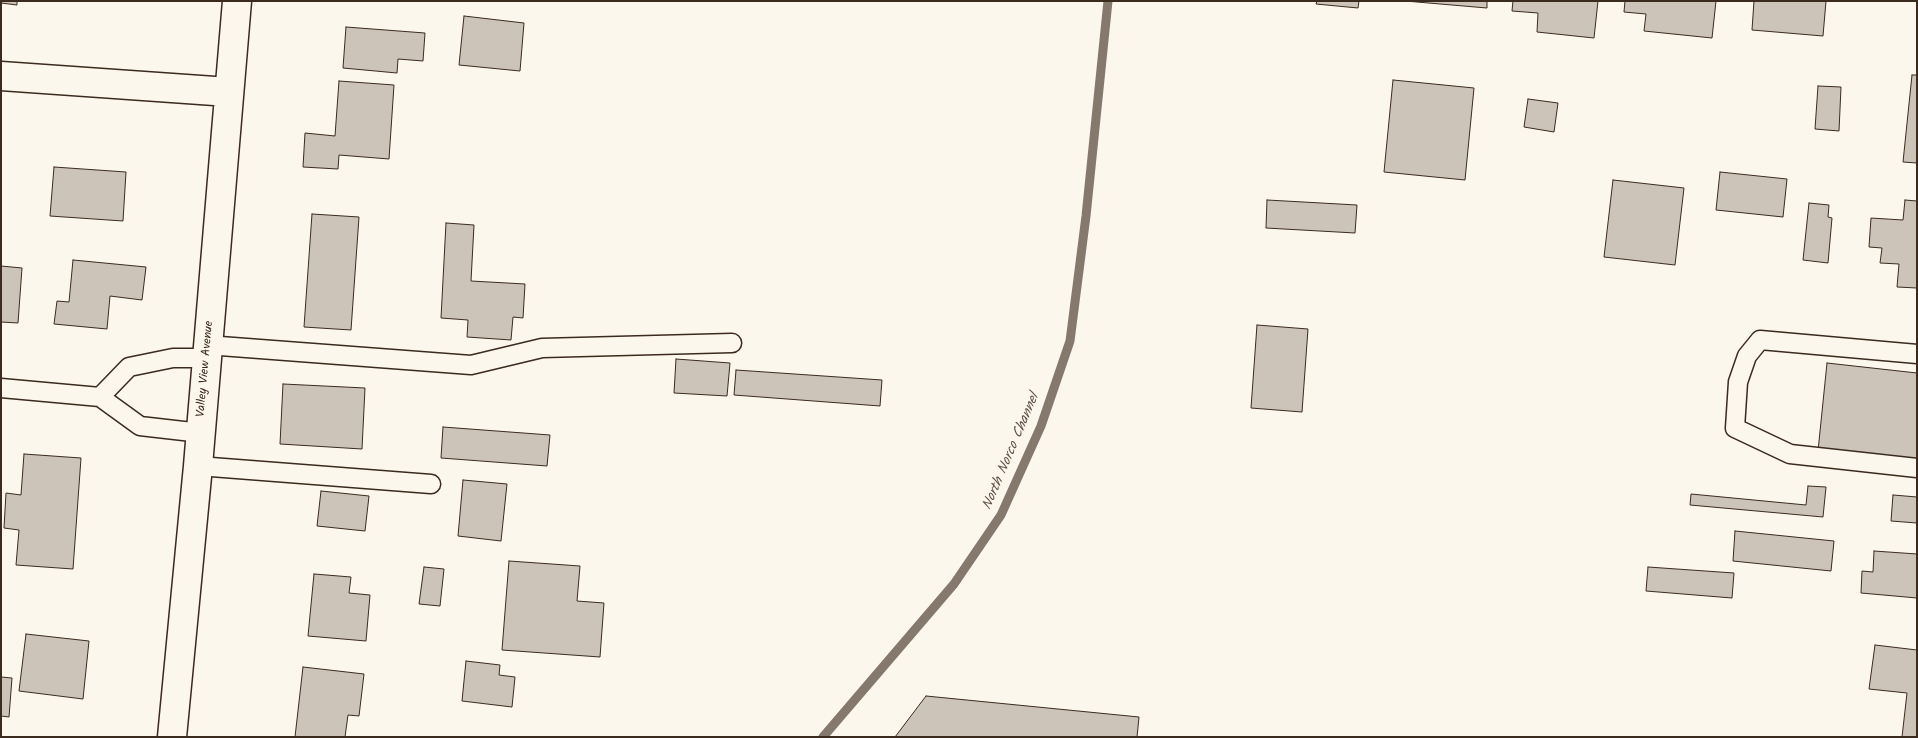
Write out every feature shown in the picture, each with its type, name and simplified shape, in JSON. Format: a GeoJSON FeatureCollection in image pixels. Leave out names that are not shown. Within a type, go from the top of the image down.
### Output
{"type":"FeatureCollection","features":[{"type":"Feature","properties":{"kind":"street","name":"Valley View Avenue"},"geometry":{"type":"LineString","coordinates":[[172,737],[201,433],[237,1]]}},
{"type":"Feature","properties":{"kind":"street"},"geometry":{"type":"LineString","coordinates":[[1,76],[229,92]]}},
{"type":"Feature","properties":{"kind":"lane"},"geometry":{"type":"LineString","coordinates":[[1917,354],[1760,340],[1747,356],[1738,382],[1735,428],[1790,454],[1917,468]]}},
{"type":"Feature","properties":{"kind":"lane"},"geometry":{"type":"LineString","coordinates":[[100,397],[129,367],[207,352],[471,365],[542,348],[732,343]]}},
{"type":"Feature","properties":{"kind":"lane"},"geometry":{"type":"LineString","coordinates":[[1,388],[100,397],[140,426],[201,433]]}},
{"type":"Feature","properties":{"kind":"lane"},"geometry":{"type":"LineString","coordinates":[[198,466],[431,484]]}},
{"type":"Feature","properties":{"kind":"building"},"geometry":{"type":"Polygon","coordinates":[[[1,1],[17,1],[17,5],[1,3],[1,1]]]}},
{"type":"Feature","properties":{"kind":"building"},"geometry":{"type":"Polygon","coordinates":[[[1317,1],[1359,1],[1358,8],[1316,4],[1317,1]]]}},
{"type":"Feature","properties":{"kind":"building"},"geometry":{"type":"Polygon","coordinates":[[[1405,1],[1487,1],[1487,8],[1405,1]]]}},
{"type":"Feature","properties":{"kind":"building"},"geometry":{"type":"Polygon","coordinates":[[[1513,1],[1598,1],[1594,38],[1537,32],[1538,13],[1512,11],[1513,1]]]}},
{"type":"Feature","properties":{"kind":"building"},"geometry":{"type":"Polygon","coordinates":[[[1625,1],[1716,1],[1712,38],[1644,31],[1646,14],[1624,12],[1625,1]]]}},
{"type":"Feature","properties":{"kind":"building"},"geometry":{"type":"Polygon","coordinates":[[[1754,1],[1826,1],[1823,36],[1752,30],[1754,1]]]}},
{"type":"Feature","properties":{"kind":"building"},"geometry":{"type":"Polygon","coordinates":[[[464,16],[524,23],[520,71],[459,65],[464,16]]]}},
{"type":"Feature","properties":{"kind":"building"},"geometry":{"type":"Polygon","coordinates":[[[346,27],[425,33],[423,61],[398,59],[397,73],[343,68],[346,27]]]}},
{"type":"Feature","properties":{"kind":"building"},"geometry":{"type":"Polygon","coordinates":[[[1912,75],[1917,75],[1917,163],[1903,162],[1912,75]]]}},
{"type":"Feature","properties":{"kind":"building"},"geometry":{"type":"Polygon","coordinates":[[[1393,80],[1474,88],[1465,180],[1384,172],[1393,80]]]}},
{"type":"Feature","properties":{"kind":"building"},"geometry":{"type":"Polygon","coordinates":[[[339,81],[394,85],[389,159],[339,155],[338,169],[303,167],[305,133],[335,136],[339,81]]]}},
{"type":"Feature","properties":{"kind":"building"},"geometry":{"type":"Polygon","coordinates":[[[1818,86],[1841,87],[1839,131],[1815,129],[1818,86]]]}},
{"type":"Feature","properties":{"kind":"building"},"geometry":{"type":"Polygon","coordinates":[[[1528,99],[1558,103],[1554,132],[1524,127],[1528,99]]]}},
{"type":"Feature","properties":{"kind":"building"},"geometry":{"type":"Polygon","coordinates":[[[54,167],[126,172],[123,221],[50,216],[54,167]]]}},
{"type":"Feature","properties":{"kind":"building"},"geometry":{"type":"Polygon","coordinates":[[[1720,172],[1787,179],[1783,217],[1716,210],[1720,172]]]}},
{"type":"Feature","properties":{"kind":"building"},"geometry":{"type":"Polygon","coordinates":[[[1613,180],[1684,188],[1675,265],[1604,257],[1613,180]]]}},
{"type":"Feature","properties":{"kind":"building"},"geometry":{"type":"Polygon","coordinates":[[[1267,200],[1357,205],[1355,233],[1266,228],[1267,200]]]}},
{"type":"Feature","properties":{"kind":"building"},"geometry":{"type":"Polygon","coordinates":[[[1905,200],[1917,201],[1917,288],[1897,287],[1899,264],[1880,263],[1882,248],[1869,247],[1871,218],[1903,220],[1905,200]]]}},
{"type":"Feature","properties":{"kind":"building"},"geometry":{"type":"Polygon","coordinates":[[[1809,203],[1829,205],[1828,217],[1832,218],[1828,263],[1803,260],[1809,203]]]}},
{"type":"Feature","properties":{"kind":"building"},"geometry":{"type":"Polygon","coordinates":[[[312,214],[359,217],[351,330],[304,327],[312,214]]]}},
{"type":"Feature","properties":{"kind":"building"},"geometry":{"type":"Polygon","coordinates":[[[446,223],[474,225],[471,281],[525,284],[523,318],[513,317],[511,340],[467,337],[468,320],[441,318],[446,223]]]}},
{"type":"Feature","properties":{"kind":"building"},"geometry":{"type":"Polygon","coordinates":[[[73,260],[146,267],[142,300],[110,296],[107,329],[54,324],[57,301],[69,302],[73,260]]]}},
{"type":"Feature","properties":{"kind":"building"},"geometry":{"type":"Polygon","coordinates":[[[1,266],[22,268],[18,323],[1,322],[1,266]]]}},
{"type":"Feature","properties":{"kind":"building"},"geometry":{"type":"Polygon","coordinates":[[[1257,325],[1308,329],[1302,412],[1251,408],[1257,325]]]}},
{"type":"Feature","properties":{"kind":"building"},"geometry":{"type":"Polygon","coordinates":[[[676,359],[730,363],[727,396],[674,393],[676,359]]]}},
{"type":"Feature","properties":{"kind":"building"},"geometry":{"type":"Polygon","coordinates":[[[1827,363],[1917,373],[1917,462],[1818,451],[1827,363]]]}},
{"type":"Feature","properties":{"kind":"building"},"geometry":{"type":"Polygon","coordinates":[[[736,370],[882,380],[880,406],[734,395],[736,370]]]}},
{"type":"Feature","properties":{"kind":"building"},"geometry":{"type":"Polygon","coordinates":[[[283,384],[365,388],[362,449],[280,444],[283,384]]]}},
{"type":"Feature","properties":{"kind":"building"},"geometry":{"type":"Polygon","coordinates":[[[443,427],[550,435],[547,466],[441,458],[443,427]]]}},
{"type":"Feature","properties":{"kind":"building"},"geometry":{"type":"Polygon","coordinates":[[[24,454],[81,458],[73,569],[16,565],[19,530],[4,528],[6,493],[21,495],[24,454]]]}},
{"type":"Feature","properties":{"kind":"building"},"geometry":{"type":"Polygon","coordinates":[[[463,480],[507,484],[501,541],[458,536],[463,480]]]}},
{"type":"Feature","properties":{"kind":"building"},"geometry":{"type":"Polygon","coordinates":[[[1808,486],[1826,487],[1823,517],[1690,505],[1691,494],[1806,505],[1808,486]]]}},
{"type":"Feature","properties":{"kind":"building"},"geometry":{"type":"Polygon","coordinates":[[[321,491],[369,496],[365,531],[317,526],[321,491]]]}},
{"type":"Feature","properties":{"kind":"building"},"geometry":{"type":"Polygon","coordinates":[[[1893,495],[1917,497],[1917,523],[1891,521],[1893,495]]]}},
{"type":"Feature","properties":{"kind":"building"},"geometry":{"type":"Polygon","coordinates":[[[1735,531],[1834,541],[1831,571],[1733,561],[1735,531]]]}},
{"type":"Feature","properties":{"kind":"building"},"geometry":{"type":"Polygon","coordinates":[[[1874,551],[1917,554],[1917,598],[1861,593],[1862,571],[1873,572],[1874,551]]]}},
{"type":"Feature","properties":{"kind":"building"},"geometry":{"type":"Polygon","coordinates":[[[509,561],[580,566],[577,601],[604,603],[600,657],[502,650],[509,561]]]}},
{"type":"Feature","properties":{"kind":"building"},"geometry":{"type":"Polygon","coordinates":[[[424,567],[444,569],[440,606],[419,604],[424,567]]]}},
{"type":"Feature","properties":{"kind":"building"},"geometry":{"type":"Polygon","coordinates":[[[1648,567],[1734,573],[1732,598],[1646,591],[1648,567]]]}},
{"type":"Feature","properties":{"kind":"building"},"geometry":{"type":"Polygon","coordinates":[[[314,574],[351,577],[349,593],[370,595],[366,641],[308,636],[314,574]]]}},
{"type":"Feature","properties":{"kind":"building"},"geometry":{"type":"Polygon","coordinates":[[[26,634],[89,641],[83,699],[19,691],[26,634]]]}},
{"type":"Feature","properties":{"kind":"building"},"geometry":{"type":"Polygon","coordinates":[[[1875,645],[1917,650],[1917,737],[1902,737],[1907,693],[1869,689],[1875,645]]]}},
{"type":"Feature","properties":{"kind":"building"},"geometry":{"type":"Polygon","coordinates":[[[466,661],[500,665],[499,675],[515,677],[512,707],[462,701],[466,661]]]}},
{"type":"Feature","properties":{"kind":"building"},"geometry":{"type":"Polygon","coordinates":[[[303,667],[364,674],[359,716],[348,715],[345,737],[295,737],[303,667]]]}},
{"type":"Feature","properties":{"kind":"building"},"geometry":{"type":"Polygon","coordinates":[[[1,677],[12,678],[9,717],[1,716],[1,677]]]}},
{"type":"Feature","properties":{"kind":"building"},"geometry":{"type":"Polygon","coordinates":[[[926,696],[1139,717],[1137,737],[895,737],[926,696]]]}},
{"type":"Feature","properties":{"kind":"waterway","name":"North Norco Channel"},"geometry":{"type":"LineString","coordinates":[[823,737],[954,584],[1001,515],[1041,426],[1070,341],[1086,216],[1108,1]]}}]}
